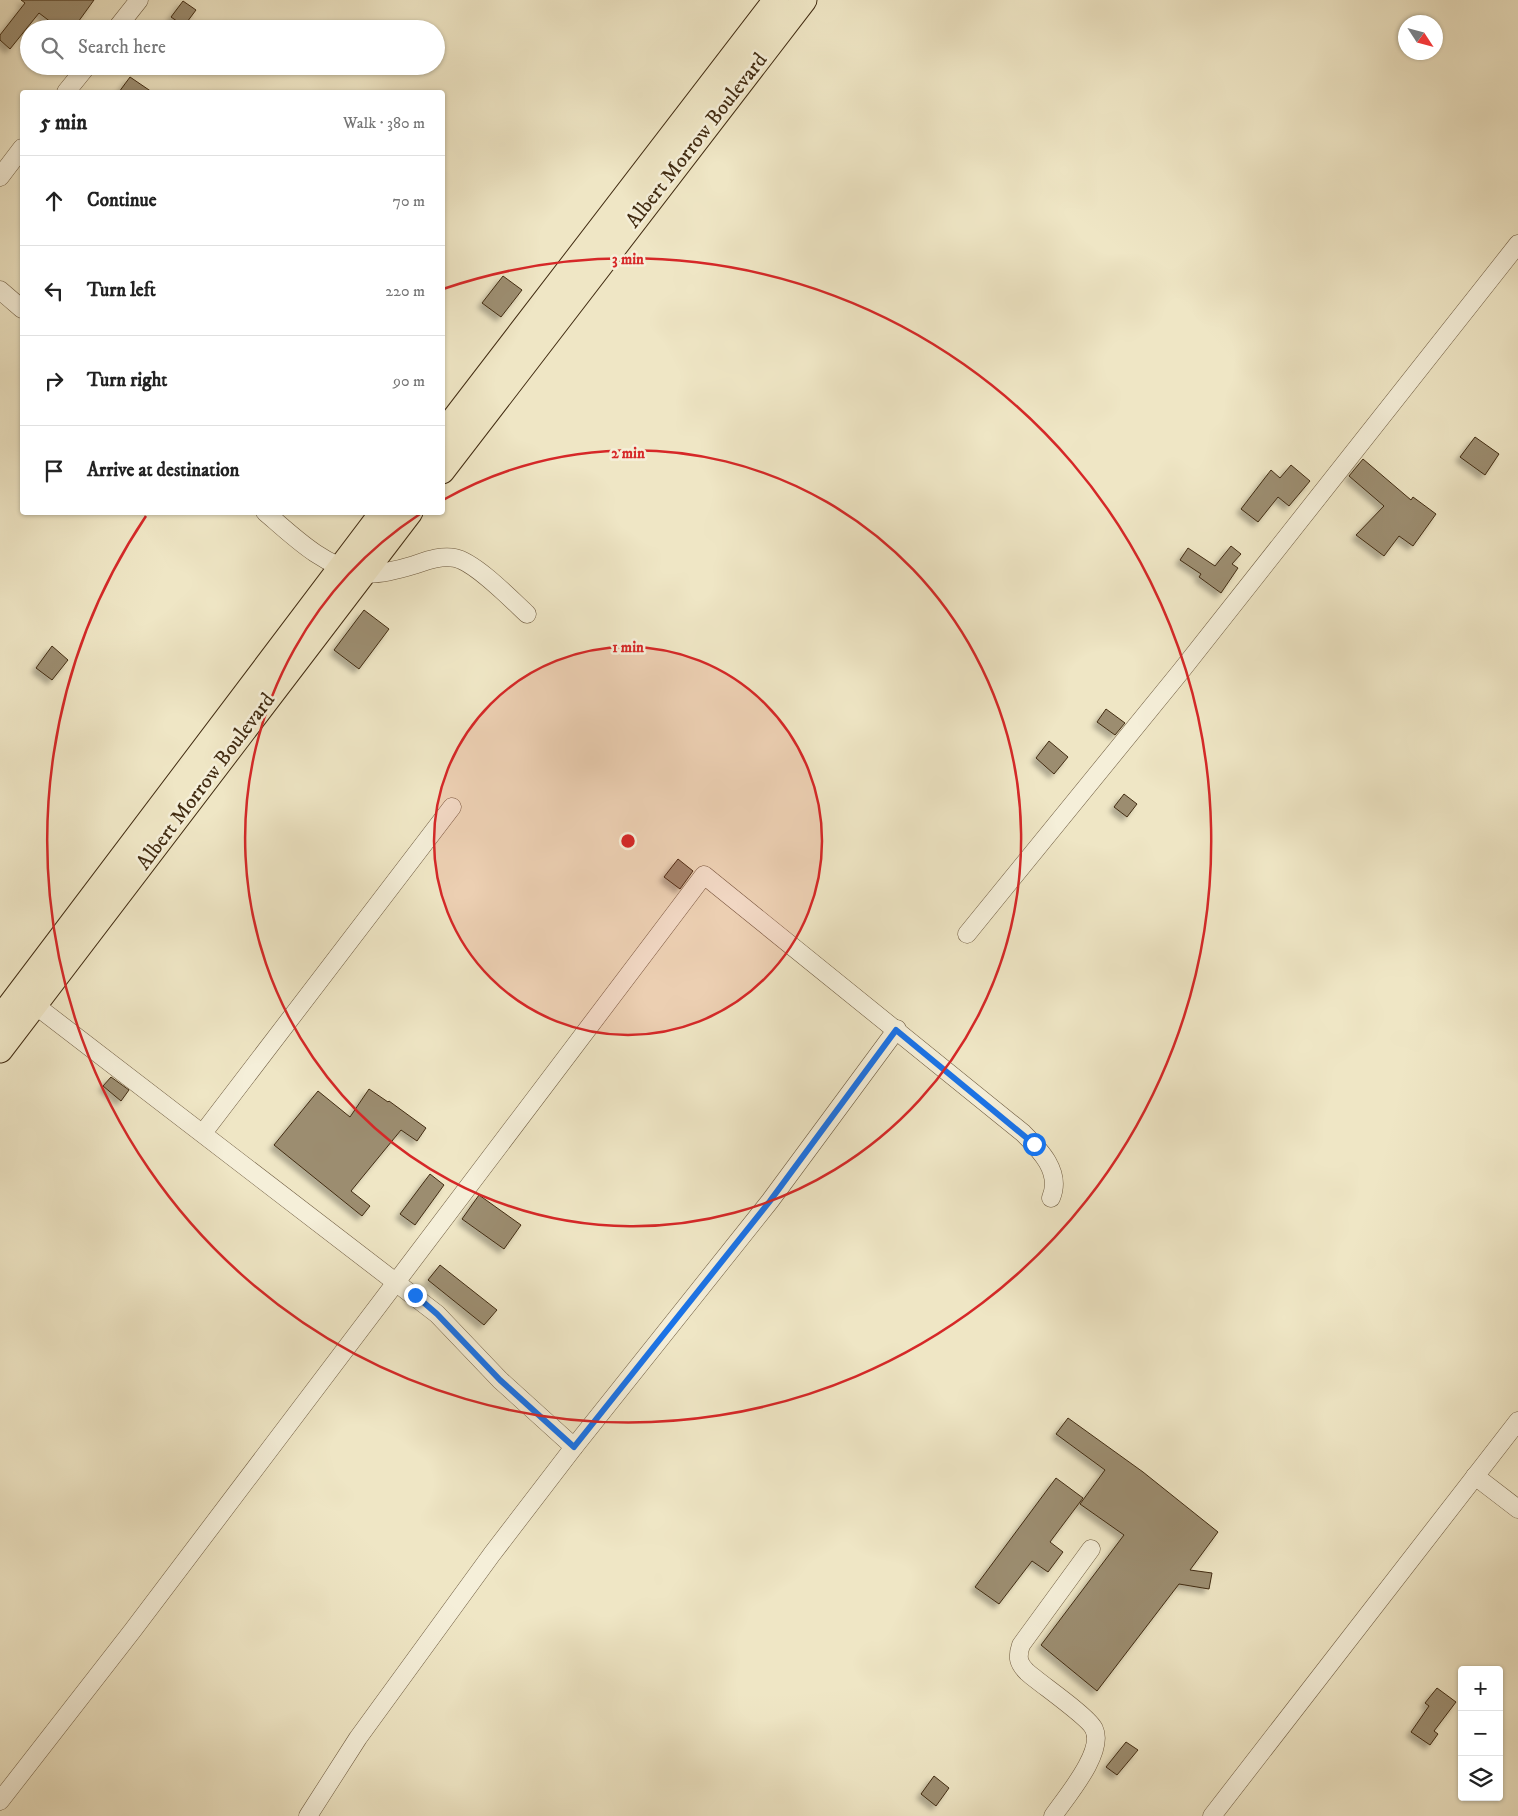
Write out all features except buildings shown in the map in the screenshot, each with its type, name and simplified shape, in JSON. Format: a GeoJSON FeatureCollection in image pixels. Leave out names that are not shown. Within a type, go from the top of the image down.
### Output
{"type":"FeatureCollection","features":[{"type":"Feature","properties":{"kind":"highway","name":"Albert Morrow Boulevard"},"geometry":{"type":"LineString","coordinates":[[445,431],[776,0]]}},
{"type":"Feature","properties":{"kind":"highway","name":"Albert Morrow Boulevard"},"geometry":{"type":"LineString","coordinates":[[445,466],[804,0]]}},
{"type":"Feature","properties":{"kind":"highway","name":"Albert Morrow Boulevard"},"geometry":{"type":"LineString","coordinates":[[0,1019],[352,570],[407,515]]}},
{"type":"Feature","properties":{"kind":"highway","name":"Albert Morrow Boulevard"},"geometry":{"type":"LineString","coordinates":[[0,1050],[352,570],[376,516]]}},
{"type":"Feature","properties":{"kind":"street"},"geometry":{"type":"LineString","coordinates":[[123,20],[139,0]]}},
{"type":"Feature","properties":{"kind":"street"},"geometry":{"type":"LineString","coordinates":[[68,90],[80,75]]}},
{"type":"Feature","properties":{"kind":"street"},"geometry":{"type":"LineString","coordinates":[[0,177],[20,151]]}},
{"type":"Feature","properties":{"kind":"street"},"geometry":{"type":"LineString","coordinates":[[968,934],[1181,671],[1518,244]]}},
{"type":"Feature","properties":{"kind":"street"},"geometry":{"type":"LineString","coordinates":[[0,290],[20,306]]}},
{"type":"Feature","properties":{"kind":"street"},"geometry":{"type":"LineString","coordinates":[[269,515],[314,553],[352,570],[402,568],[432,558],[454,558],[481,574],[527,614]]}},
{"type":"Feature","properties":{"kind":"street"},"geometry":{"type":"LineString","coordinates":[[203,1133],[452,807]]}},
{"type":"Feature","properties":{"kind":"street"},"geometry":{"type":"LineString","coordinates":[[0,1800],[127,1638],[704,875],[1034,1144],[1050,1166],[1055,1188],[1051,1198]]}},
{"type":"Feature","properties":{"kind":"street"},"geometry":{"type":"LineString","coordinates":[[35,1004],[437,1314],[500,1380],[574,1447]]}},
{"type":"Feature","properties":{"kind":"street"},"geometry":{"type":"LineString","coordinates":[[308,1816],[358,1738],[492,1554],[574,1447],[770,1201],[896,1030]]}},
{"type":"Feature","properties":{"kind":"street"},"geometry":{"type":"LineString","coordinates":[[1212,1816],[1518,1421]]}},
{"type":"Feature","properties":{"kind":"street"},"geometry":{"type":"LineString","coordinates":[[1475,1476],[1518,1510]]}},
{"type":"Feature","properties":{"kind":"street"},"geometry":{"type":"LineString","coordinates":[[1053,1816],[1088,1764],[1096,1745],[1095,1729],[1086,1717],[1026,1672],[1020,1665],[1018,1655],[1020,1644],[1091,1549]]}},
{"type":"Feature","properties":{"kind":"route"},"geometry":{"type":"LineString","coordinates":[[415,1295],[457,1333],[500,1380],[574,1447],[770,1201],[896,1030],[1034,1144]]}}]}
